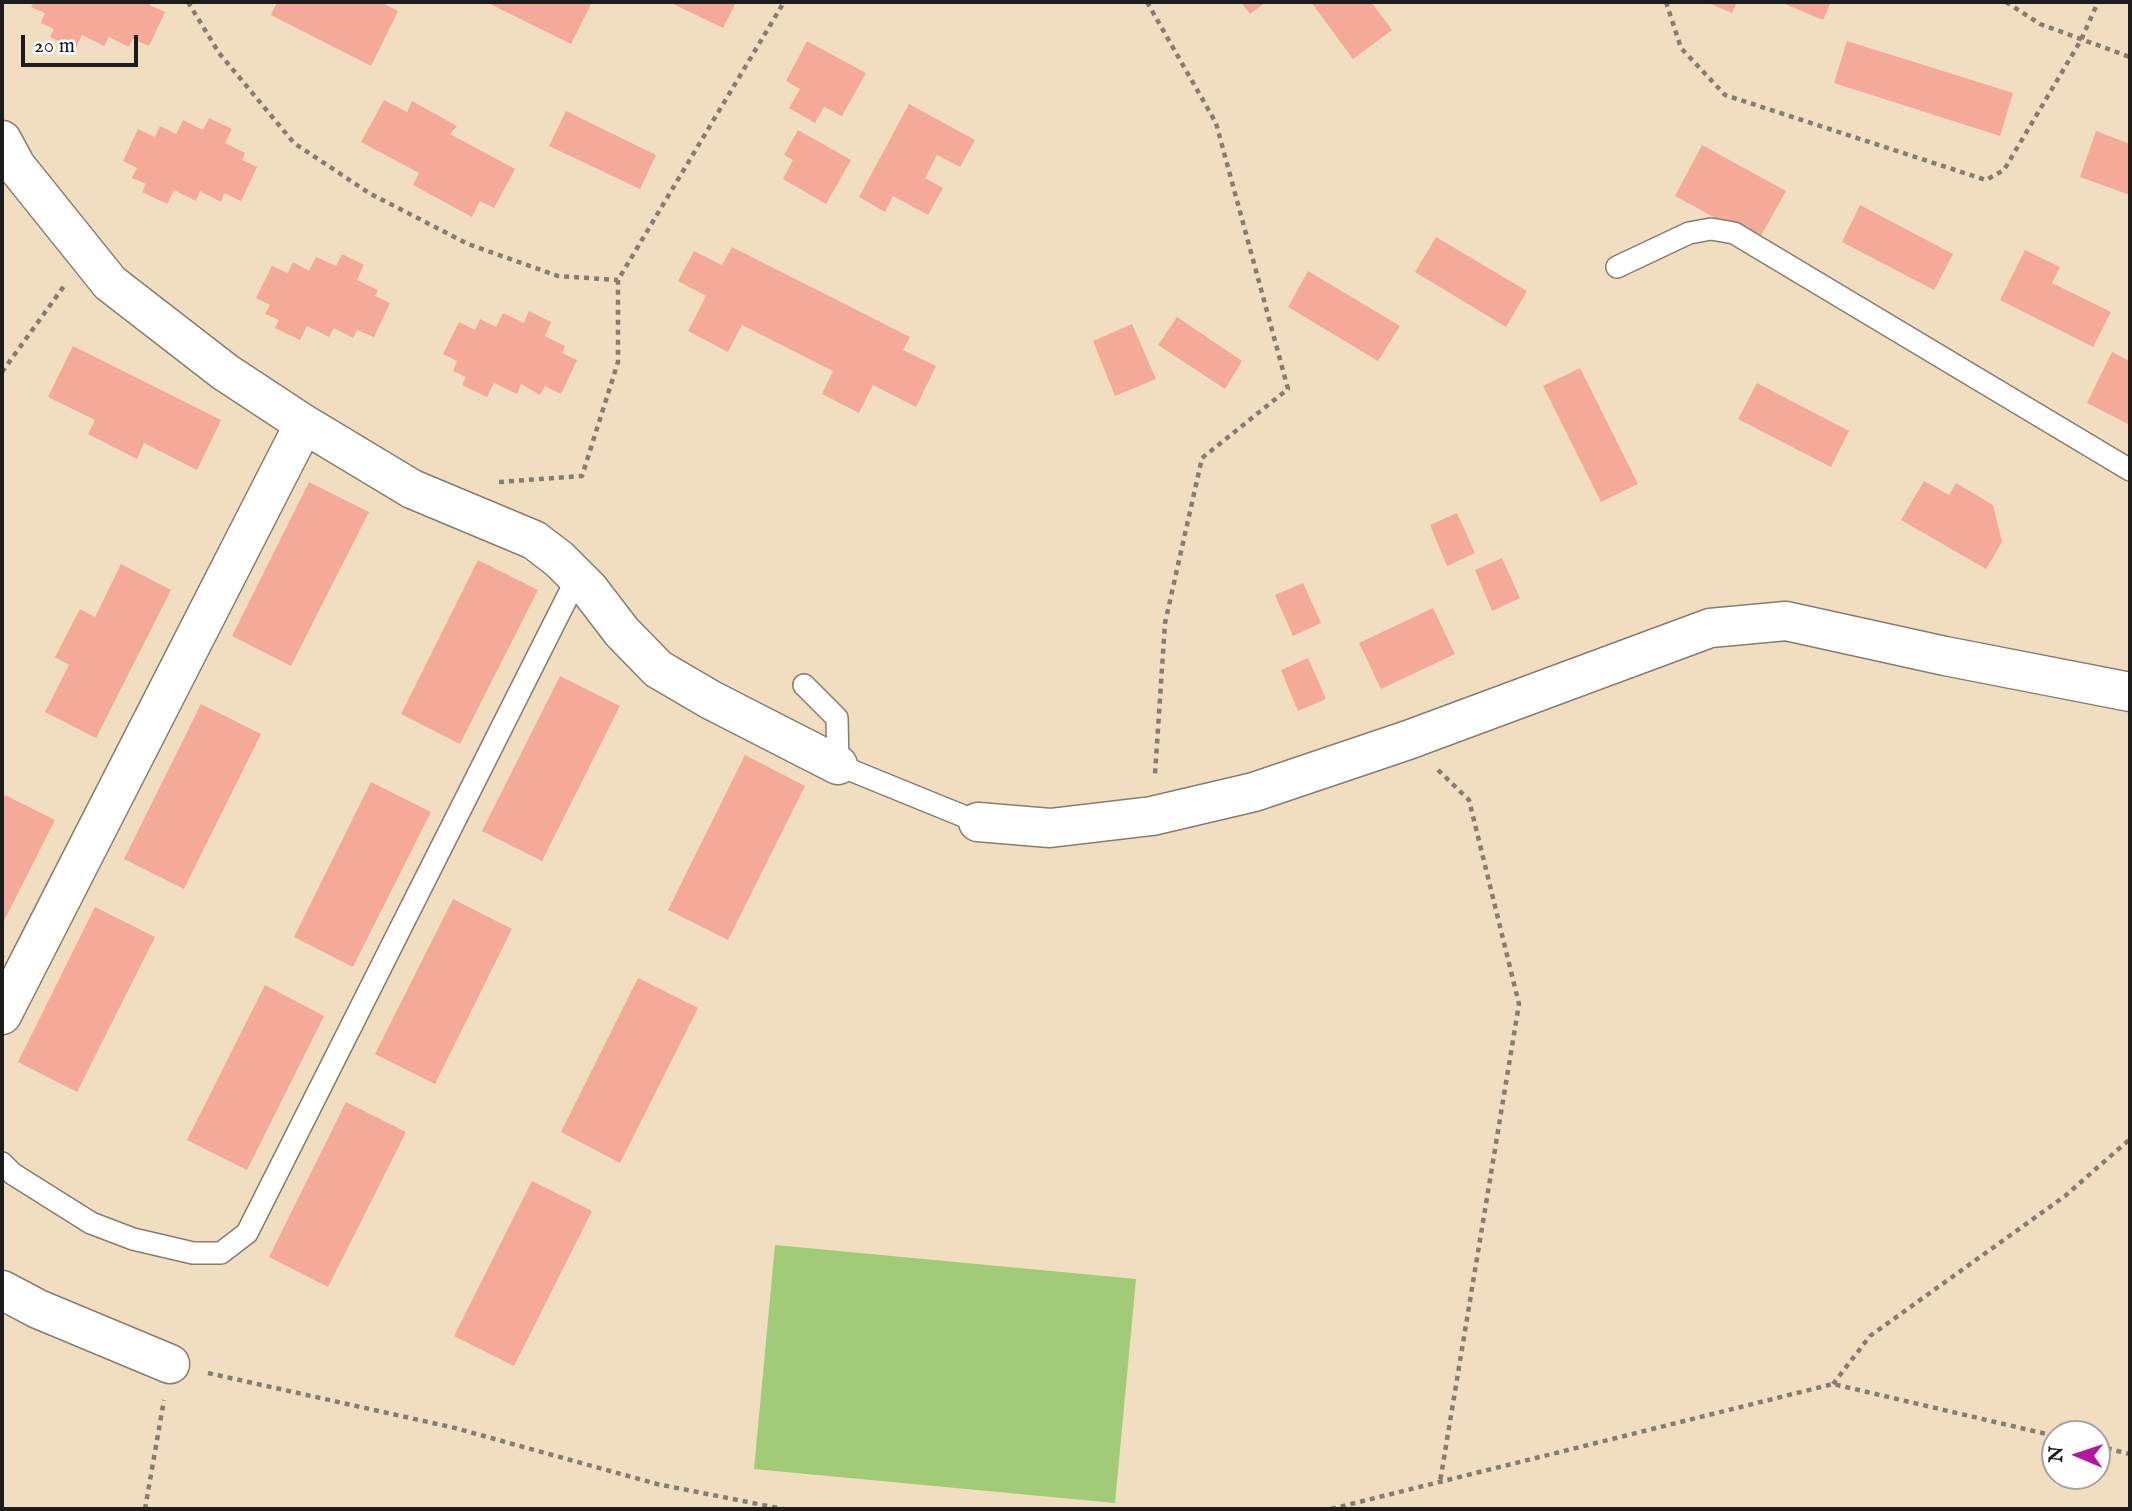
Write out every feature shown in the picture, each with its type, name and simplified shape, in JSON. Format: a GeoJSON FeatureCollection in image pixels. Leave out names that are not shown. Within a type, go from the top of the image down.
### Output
{"type":"FeatureCollection","features":[{"type":"Feature","properties":{"kind":"street"},"geometry":{"type":"LineString","coordinates":[[2,140],[16,166],[110,282],[225,373],[412,489],[534,540],[559,559],[589,589],[622,632],[659,669],[711,700],[838,765]]}},
{"type":"Feature","properties":{"kind":"street"},"geometry":{"type":"LineString","coordinates":[[2,1015],[304,424]]}},
{"type":"Feature","properties":{"kind":"street"},"geometry":{"type":"LineString","coordinates":[[978,822],[1050,828],[1152,816],[1254,792],[1408,740],[1710,628],[1786,621],[1945,656],[2130,692]]}},
{"type":"Feature","properties":{"kind":"street"},"geometry":{"type":"LineString","coordinates":[[2,1290],[38,1309],[170,1364]]}},
{"type":"Feature","properties":{"kind":"lane"},"geometry":{"type":"LineString","coordinates":[[1617,267],[1689,233],[1711,229],[1734,233],[2130,470]]}},
{"type":"Feature","properties":{"kind":"lane"},"geometry":{"type":"LineString","coordinates":[[2,1163],[13,1174],[90,1223],[133,1239],[193,1253],[221,1253],[247,1233],[578,578]]}},
{"type":"Feature","properties":{"kind":"lane"},"geometry":{"type":"LineString","coordinates":[[804,685],[837,718],[838,765],[978,822]]}},
{"type":"Feature","properties":{"kind":"path"},"geometry":{"type":"LineString","coordinates":[[188,2],[219,53],[294,143],[369,193],[468,244],[558,276],[618,280]]}},
{"type":"Feature","properties":{"kind":"path"},"geometry":{"type":"LineString","coordinates":[[490,483],[582,476],[618,362],[618,280],[784,2]]}},
{"type":"Feature","properties":{"kind":"path"},"geometry":{"type":"LineString","coordinates":[[1147,2],[1216,123],[1288,389],[1202,458],[1165,624],[1152,816]]}},
{"type":"Feature","properties":{"kind":"path"},"geometry":{"type":"LineString","coordinates":[[1666,2],[1681,48],[1725,95],[1986,180],[2004,170],[2081,40],[2098,2]]}},
{"type":"Feature","properties":{"kind":"path"},"geometry":{"type":"LineString","coordinates":[[2006,2],[2040,24],[2130,57]]}},
{"type":"Feature","properties":{"kind":"path"},"geometry":{"type":"LineString","coordinates":[[2,372],[87,254]]}},
{"type":"Feature","properties":{"kind":"path"},"geometry":{"type":"LineString","coordinates":[[1408,740],[1469,800],[1519,1004],[1440,1482]]}},
{"type":"Feature","properties":{"kind":"path"},"geometry":{"type":"LineString","coordinates":[[1833,1384],[1870,1336],[2065,1196],[2130,1139]]}},
{"type":"Feature","properties":{"kind":"path"},"geometry":{"type":"LineString","coordinates":[[145,1509],[170,1364],[455,1428],[657,1484],[783,1509]]}},
{"type":"Feature","properties":{"kind":"path"},"geometry":{"type":"LineString","coordinates":[[1331,1509],[1833,1384],[2041,1434]]}},
{"type":"Feature","properties":{"kind":"path"},"geometry":{"type":"LineString","coordinates":[[2111,1449],[2130,1454]]}},
{"type":"Feature","properties":{"kind":"green space"},"geometry":{"type":"Polygon","coordinates":[[[775,1245],[1136,1279],[1115,1503],[754,1469],[775,1245]]]}},
{"type":"Feature","properties":{"kind":"building"},"geometry":{"type":"Polygon","coordinates":[[[34,2],[152,2],[150,5],[165,12],[149,46],[133,39],[129,47],[109,37],[104,46],[82,35],[75,49],[50,37],[54,29],[41,23],[45,13],[31,7],[34,2]]]}},
{"type":"Feature","properties":{"kind":"building"},"geometry":{"type":"Polygon","coordinates":[[[277,2],[381,2],[398,11],[371,66],[271,15],[277,2]]]}},
{"type":"Feature","properties":{"kind":"building"},"geometry":{"type":"Polygon","coordinates":[[[486,2],[592,2],[571,44],[486,2]]]}},
{"type":"Feature","properties":{"kind":"building"},"geometry":{"type":"Polygon","coordinates":[[[669,2],[736,2],[723,28],[669,2]]]}},
{"type":"Feature","properties":{"kind":"building"},"geometry":{"type":"Polygon","coordinates":[[[1241,2],[1266,2],[1250,14],[1241,2]]]}},
{"type":"Feature","properties":{"kind":"building"},"geometry":{"type":"Polygon","coordinates":[[[1311,2],[1371,2],[1392,30],[1353,59],[1311,2]]]}},
{"type":"Feature","properties":{"kind":"building"},"geometry":{"type":"Polygon","coordinates":[[[1706,2],[1737,2],[1732,13],[1706,2]]]}},
{"type":"Feature","properties":{"kind":"building"},"geometry":{"type":"Polygon","coordinates":[[[1780,2],[1831,2],[1823,20],[1780,2]]]}},
{"type":"Feature","properties":{"kind":"building"},"geometry":{"type":"Polygon","coordinates":[[[807,41],[866,73],[842,116],[824,107],[815,123],[789,108],[800,89],[786,81],[807,41]]]}},
{"type":"Feature","properties":{"kind":"building"},"geometry":{"type":"Polygon","coordinates":[[[1847,41],[2013,93],[2000,136],[1834,83],[1847,41]]]}},
{"type":"Feature","properties":{"kind":"building"},"geometry":{"type":"Polygon","coordinates":[[[384,100],[407,112],[412,101],[457,126],[450,134],[515,169],[494,208],[480,201],[472,217],[413,185],[419,173],[361,142],[384,100]]]}},
{"type":"Feature","properties":{"kind":"building"},"geometry":{"type":"Polygon","coordinates":[[[909,104],[975,140],[960,167],[937,155],[925,178],[943,188],[928,215],[893,196],[885,212],[859,197],[909,104]]]}},
{"type":"Feature","properties":{"kind":"building"},"geometry":{"type":"Polygon","coordinates":[[[566,111],[656,155],[640,189],[549,146],[566,111]]]}},
{"type":"Feature","properties":{"kind":"building"},"geometry":{"type":"Polygon","coordinates":[[[209,118],[232,129],[225,143],[245,153],[242,160],[257,167],[241,201],[224,193],[221,202],[200,191],[196,201],[174,190],[167,204],[142,192],[146,184],[132,178],[137,168],[123,161],[138,129],[155,137],[160,126],[176,134],[183,120],[203,130],[209,118]]]}},
{"type":"Feature","properties":{"kind":"building"},"geometry":{"type":"Polygon","coordinates":[[[798,130],[851,160],[826,204],[783,179],[793,160],[784,155],[798,130]]]}},
{"type":"Feature","properties":{"kind":"building"},"geometry":{"type":"Polygon","coordinates":[[[2096,131],[2130,144],[2130,195],[2080,177],[2096,131]]]}},
{"type":"Feature","properties":{"kind":"building"},"geometry":{"type":"Polygon","coordinates":[[[1702,145],[1786,191],[1758,241],[1675,196],[1702,145]]]}},
{"type":"Feature","properties":{"kind":"building"},"geometry":{"type":"Polygon","coordinates":[[[1860,205],[1953,254],[1934,290],[1842,242],[1860,205]]]}},
{"type":"Feature","properties":{"kind":"building"},"geometry":{"type":"Polygon","coordinates":[[[1436,237],[1527,291],[1506,327],[1415,272],[1436,237]]]}},
{"type":"Feature","properties":{"kind":"building"},"geometry":{"type":"Polygon","coordinates":[[[732,247],[910,337],[903,350],[936,366],[916,407],[873,385],[859,413],[822,394],[833,371],[742,325],[728,352],[688,331],[706,296],[678,281],[694,251],[722,265],[732,247]]]}},
{"type":"Feature","properties":{"kind":"building"},"geometry":{"type":"Polygon","coordinates":[[[2025,250],[2060,267],[2052,283],[2111,312],[2093,347],[2000,300],[2025,250]]]}},
{"type":"Feature","properties":{"kind":"building"},"geometry":{"type":"Polygon","coordinates":[[[342,254],[364,265],[357,280],[378,290],[375,296],[390,303],[374,337],[357,330],[353,338],[334,328],[329,337],[307,326],[300,340],[275,328],[279,320],[265,314],[270,305],[256,298],[272,266],[288,273],[293,262],[309,271],[316,257],[336,266],[342,254]]]}},
{"type":"Feature","properties":{"kind":"building"},"geometry":{"type":"Polygon","coordinates":[[[1308,271],[1400,326],[1378,361],[1288,307],[1308,271]]]}},
{"type":"Feature","properties":{"kind":"building"},"geometry":{"type":"Polygon","coordinates":[[[529,311],[551,322],[545,336],[565,346],[562,353],[577,360],[561,394],[545,386],[540,395],[521,384],[517,394],[494,383],[487,397],[462,385],[466,377],[453,371],[457,361],[443,354],[459,322],[475,330],[480,319],[496,327],[503,313],[524,323],[529,311]]]}},
{"type":"Feature","properties":{"kind":"building"},"geometry":{"type":"Polygon","coordinates":[[[1177,317],[1242,361],[1225,389],[1158,345],[1177,317]]]}},
{"type":"Feature","properties":{"kind":"building"},"geometry":{"type":"Polygon","coordinates":[[[1132,324],[1156,379],[1115,396],[1093,341],[1132,324]]]}},
{"type":"Feature","properties":{"kind":"building"},"geometry":{"type":"Polygon","coordinates":[[[73,346],[221,420],[197,470],[144,443],[137,459],[88,434],[95,420],[48,397],[73,346]]]}},
{"type":"Feature","properties":{"kind":"building"},"geometry":{"type":"Polygon","coordinates":[[[2112,352],[2130,361],[2130,425],[2087,403],[2112,352]]]}},
{"type":"Feature","properties":{"kind":"building"},"geometry":{"type":"Polygon","coordinates":[[[1580,368],[1638,484],[1601,502],[1543,386],[1580,368]]]}},
{"type":"Feature","properties":{"kind":"building"},"geometry":{"type":"Polygon","coordinates":[[[1757,383],[1849,431],[1831,467],[1738,419],[1757,383]]]}},
{"type":"Feature","properties":{"kind":"building"},"geometry":{"type":"Polygon","coordinates":[[[1924,481],[1949,495],[1956,483],[1993,505],[2002,542],[1986,569],[1901,520],[1924,481]]]}},
{"type":"Feature","properties":{"kind":"building"},"geometry":{"type":"Polygon","coordinates":[[[309,482],[369,512],[291,666],[232,636],[309,482]]]}},
{"type":"Feature","properties":{"kind":"building"},"geometry":{"type":"Polygon","coordinates":[[[1457,513],[1475,553],[1447,566],[1430,525],[1457,513]]]}},
{"type":"Feature","properties":{"kind":"building"},"geometry":{"type":"Polygon","coordinates":[[[1502,558],[1520,598],[1492,611],[1475,570],[1502,558]]]}},
{"type":"Feature","properties":{"kind":"building"},"geometry":{"type":"Polygon","coordinates":[[[478,560],[538,590],[460,744],[401,714],[478,560]]]}},
{"type":"Feature","properties":{"kind":"building"},"geometry":{"type":"Polygon","coordinates":[[[121,564],[171,590],[96,738],[45,712],[69,665],[55,657],[80,609],[95,617],[121,564]]]}},
{"type":"Feature","properties":{"kind":"building"},"geometry":{"type":"Polygon","coordinates":[[[1303,583],[1321,623],[1293,636],[1275,595],[1303,583]]]}},
{"type":"Feature","properties":{"kind":"building"},"geometry":{"type":"Polygon","coordinates":[[[1433,608],[1455,654],[1381,689],[1359,643],[1433,608]]]}},
{"type":"Feature","properties":{"kind":"building"},"geometry":{"type":"Polygon","coordinates":[[[1308,658],[1326,699],[1298,711],[1281,670],[1308,658]]]}},
{"type":"Feature","properties":{"kind":"building"},"geometry":{"type":"Polygon","coordinates":[[[560,676],[620,706],[542,861],[482,831],[560,676]]]}},
{"type":"Feature","properties":{"kind":"building"},"geometry":{"type":"Polygon","coordinates":[[[201,704],[261,734],[184,889],[124,859],[201,704]]]}},
{"type":"Feature","properties":{"kind":"building"},"geometry":{"type":"Polygon","coordinates":[[[745,755],[805,786],[728,940],[668,910],[745,755]]]}},
{"type":"Feature","properties":{"kind":"building"},"geometry":{"type":"Polygon","coordinates":[[[371,782],[431,812],[353,967],[294,937],[371,782]]]}},
{"type":"Feature","properties":{"kind":"building"},"geometry":{"type":"Polygon","coordinates":[[[5,795],[55,820],[2,925],[2,802],[5,795]]]}},
{"type":"Feature","properties":{"kind":"building"},"geometry":{"type":"Polygon","coordinates":[[[453,899],[512,929],[435,1084],[375,1054],[453,899]]]}},
{"type":"Feature","properties":{"kind":"building"},"geometry":{"type":"Polygon","coordinates":[[[95,907],[155,937],[77,1092],[18,1062],[95,907]]]}},
{"type":"Feature","properties":{"kind":"building"},"geometry":{"type":"Polygon","coordinates":[[[638,978],[698,1008],[620,1163],[561,1132],[638,978]]]}},
{"type":"Feature","properties":{"kind":"building"},"geometry":{"type":"Polygon","coordinates":[[[265,985],[324,1016],[247,1170],[187,1140],[265,985]]]}},
{"type":"Feature","properties":{"kind":"building"},"geometry":{"type":"Polygon","coordinates":[[[346,1102],[406,1132],[328,1287],[269,1257],[346,1102]]]}},
{"type":"Feature","properties":{"kind":"building"},"geometry":{"type":"Polygon","coordinates":[[[532,1181],[592,1211],[514,1366],[454,1336],[532,1181]]]}}]}
